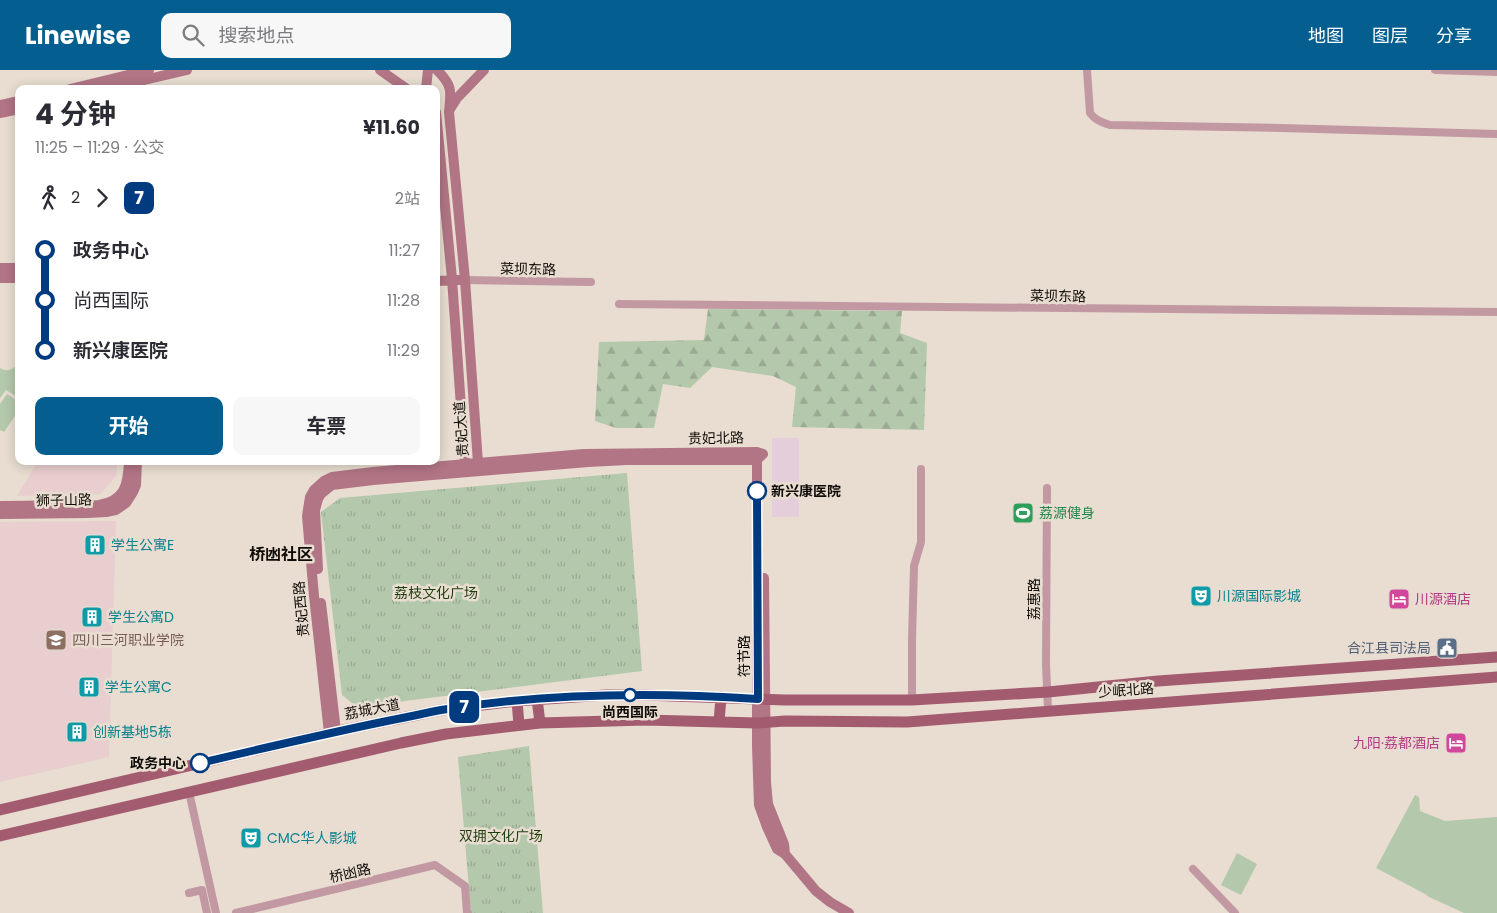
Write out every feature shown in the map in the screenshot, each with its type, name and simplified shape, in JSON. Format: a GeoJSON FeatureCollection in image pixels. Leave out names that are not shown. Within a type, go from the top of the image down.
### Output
{"type":"FeatureCollection","features":[{"type":"Feature","properties":{"kind":"main road"},"geometry":{"type":"LineString","coordinates":[[87,85],[149,70]]}},
{"type":"Feature","properties":{"kind":"main road"},"geometry":{"type":"LineString","coordinates":[[123,85],[187,70]]}},
{"type":"Feature","properties":{"kind":"main road"},"geometry":{"type":"LineString","coordinates":[[380,70],[401,85]]}},
{"type":"Feature","properties":{"kind":"main road"},"geometry":{"type":"LineString","coordinates":[[426,85],[428,70]]}},
{"type":"Feature","properties":{"kind":"main road","name":"贵妃大道"},"geometry":{"type":"LineString","coordinates":[[437,70],[450,86],[449,112],[465,280],[471,466]]}},
{"type":"Feature","properties":{"kind":"main road"},"geometry":{"type":"LineString","coordinates":[[440,112],[449,112],[457,98],[484,70]]}},
{"type":"Feature","properties":{"kind":"main road"},"geometry":{"type":"LineString","coordinates":[[0,105],[15,102]]}},
{"type":"Feature","properties":{"kind":"main road"},"geometry":{"type":"LineString","coordinates":[[0,113],[15,110]]}},
{"type":"Feature","properties":{"kind":"main road","name":"贵妃大道"},"geometry":{"type":"LineString","coordinates":[[440,154],[471,466]]}},
{"type":"Feature","properties":{"kind":"main road"},"geometry":{"type":"LineString","coordinates":[[0,268],[15,268]]}},
{"type":"Feature","properties":{"kind":"main road"},"geometry":{"type":"LineString","coordinates":[[0,278],[15,278]]}},
{"type":"Feature","properties":{"kind":"main road"},"geometry":{"type":"LineString","coordinates":[[440,280],[465,280]]}},
{"type":"Feature","properties":{"kind":"main road","name":"贵妃北路"},"geometry":{"type":"LineString","coordinates":[[471,466],[759,455]]}},
{"type":"Feature","properties":{"kind":"main road","name":"符节路"},"geometry":{"type":"LineString","coordinates":[[759,455],[761,699],[759,805],[777,849],[785,854],[816,891],[849,913]]}},
{"type":"Feature","properties":{"kind":"main road"},"geometry":{"type":"LineString","coordinates":[[128,465],[123,499],[130,498],[136,485],[137,465]]}},
{"type":"Feature","properties":{"kind":"main road","name":"贵妃西路"},"geometry":{"type":"LineString","coordinates":[[333,732],[315,517],[318,499],[328,487],[337,484],[471,466]]}},
{"type":"Feature","properties":{"kind":"main road","name":"狮子山路"},"geometry":{"type":"LineString","coordinates":[[0,506],[99,505],[123,499]]}},
{"type":"Feature","properties":{"kind":"main road","name":"狮子山路"},"geometry":{"type":"LineString","coordinates":[[0,514],[106,512],[116,510],[123,499]]}},
{"type":"Feature","properties":{"kind":"main road","name":"少岷北路"},"geometry":{"type":"LineString","coordinates":[[761,699],[912,700],[1048,692],[1167,680],[1497,657]]}},
{"type":"Feature","properties":{"kind":"main road","name":"少岷北路"},"geometry":{"type":"LineString","coordinates":[[761,723],[785,721],[907,722],[1497,677]]}},
{"type":"Feature","properties":{"kind":"main road","name":"荔城大道"},"geometry":{"type":"LineString","coordinates":[[0,810],[333,732],[441,710],[537,699],[615,695],[761,699]]}},
{"type":"Feature","properties":{"kind":"main road"},"geometry":{"type":"LineString","coordinates":[[719,722],[721,697]]}},
{"type":"Feature","properties":{"kind":"main road"},"geometry":{"type":"LineString","coordinates":[[537,699],[540,723]]}},
{"type":"Feature","properties":{"kind":"main road"},"geometry":{"type":"LineString","coordinates":[[517,701],[519,725]]}},
{"type":"Feature","properties":{"kind":"main road"},"geometry":{"type":"LineString","coordinates":[[0,836],[446,734],[540,723],[608,720],[761,723]]}},
{"type":"Feature","properties":{"kind":"street"},"geometry":{"type":"LineString","coordinates":[[1087,70],[1090,113],[1094,118],[1110,125],[1497,134]]}},
{"type":"Feature","properties":{"kind":"street"},"geometry":{"type":"LineString","coordinates":[[1435,70],[1497,72]]}},
{"type":"Feature","properties":{"kind":"street","name":"菜坝东路"},"geometry":{"type":"LineString","coordinates":[[465,280],[591,282]]}},
{"type":"Feature","properties":{"kind":"street","name":"菜坝东路"},"geometry":{"type":"LineString","coordinates":[[619,304],[1497,312]]}},
{"type":"Feature","properties":{"kind":"street"},"geometry":{"type":"LineString","coordinates":[[912,700],[914,566],[921,542],[921,469]]}},
{"type":"Feature","properties":{"kind":"street","name":"荔惠路"},"geometry":{"type":"LineString","coordinates":[[1047,488],[1046,664],[1048,710]]}},
{"type":"Feature","properties":{"kind":"street"},"geometry":{"type":"LineString","coordinates":[[189,792],[216,913]]}},
{"type":"Feature","properties":{"kind":"street","name":"桥凼路"},"geometry":{"type":"LineString","coordinates":[[236,913],[435,865],[465,886],[467,913]]}},
{"type":"Feature","properties":{"kind":"street"},"geometry":{"type":"LineString","coordinates":[[1193,870],[1235,913]]}},
{"type":"Feature","properties":{"kind":"street"},"geometry":{"type":"LineString","coordinates":[[189,893],[202,890],[207,913]]}},
{"type":"Feature","properties":{"kind":"shaded area"},"geometry":{"type":"Polygon","coordinates":[[[772,438],[799,438],[799,517],[772,517],[772,438]]]}},
{"type":"Feature","properties":{"kind":"shaded area"},"geometry":{"type":"Polygon","coordinates":[[[36,465],[117,465],[117,475],[100,494],[17,496],[36,465]]]}},
{"type":"Feature","properties":{"kind":"shaded area","name":"四川三河职业学院"},"geometry":{"type":"Polygon","coordinates":[[[116,521],[109,757],[0,782],[0,522],[116,521]]]}},
{"type":"Feature","properties":{"kind":"green space"},"geometry":{"type":"Polygon","coordinates":[[[708,309],[902,311],[900,333],[927,343],[924,430],[792,427],[796,387],[773,376],[712,367],[690,388],[663,384],[654,428],[616,428],[595,421],[599,342],[704,340],[708,309]]]}},
{"type":"Feature","properties":{"kind":"green space"},"geometry":{"type":"Polygon","coordinates":[[[15,367],[15,396],[6,390],[0,398],[0,368],[12,369],[15,367]]]}},
{"type":"Feature","properties":{"kind":"green space"},"geometry":{"type":"Polygon","coordinates":[[[7,394],[15,399],[15,416],[4,432],[0,430],[0,404],[7,394]]]}},
{"type":"Feature","properties":{"kind":"green space","name":"荔枝文化广场"},"geometry":{"type":"Polygon","coordinates":[[[627,473],[642,671],[357,707],[342,695],[321,512],[340,498],[627,473]]]}},
{"type":"Feature","properties":{"kind":"green space","name":"双拥文化广场"},"geometry":{"type":"Polygon","coordinates":[[[529,746],[543,913],[471,913],[458,757],[529,746]]]}},
{"type":"Feature","properties":{"kind":"green space"},"geometry":{"type":"Polygon","coordinates":[[[1415,795],[1419,797],[1420,811],[1445,821],[1497,817],[1497,913],[1464,913],[1427,896],[1376,868],[1415,795]]]}},
{"type":"Feature","properties":{"kind":"green space"},"geometry":{"type":"Polygon","coordinates":[[[1237,853],[1257,864],[1241,895],[1221,885],[1237,853]]]}},
{"type":"Feature","properties":{"kind":"bus line","name":"7"},"geometry":{"type":"LineString","coordinates":[[200,763],[288,742],[441,710],[517,701],[643,695],[758,699],[757,491]]}},
{"type":"Feature","properties":{"kind":"place","name":"新兴康医院"},"geometry":{"type":"Point","coordinates":[757,491]}},
{"type":"Feature","properties":{"kind":"place","name":"荔源健身"},"geometry":{"type":"Point","coordinates":[1023,513]}},
{"type":"Feature","properties":{"kind":"place","name":"学生公寓E"},"geometry":{"type":"Point","coordinates":[95,545]}},
{"type":"Feature","properties":{"kind":"place","name":"川源国际影城"},"geometry":{"type":"Point","coordinates":[1201,596]}},
{"type":"Feature","properties":{"kind":"place","name":"川源酒店"},"geometry":{"type":"Point","coordinates":[1399,599]}},
{"type":"Feature","properties":{"kind":"place","name":"学生公寓D"},"geometry":{"type":"Point","coordinates":[92,617]}},
{"type":"Feature","properties":{"kind":"place","name":"四川三河职业学院"},"geometry":{"type":"Point","coordinates":[56,640]}},
{"type":"Feature","properties":{"kind":"place","name":"合江县司法局"},"geometry":{"type":"Point","coordinates":[1447,648]}},
{"type":"Feature","properties":{"kind":"place","name":"学生公寓C"},"geometry":{"type":"Point","coordinates":[89,687]}},
{"type":"Feature","properties":{"kind":"place","name":"尚西国际"},"geometry":{"type":"Point","coordinates":[630,695]}},
{"type":"Feature","properties":{"kind":"place","name":"创新基地5栋"},"geometry":{"type":"Point","coordinates":[77,732]}},
{"type":"Feature","properties":{"kind":"place","name":"九阳·荔都酒店"},"geometry":{"type":"Point","coordinates":[1456,743]}},
{"type":"Feature","properties":{"kind":"place","name":"政务中心"},"geometry":{"type":"Point","coordinates":[200,763]}},
{"type":"Feature","properties":{"kind":"place","name":"CMC华人影城"},"geometry":{"type":"Point","coordinates":[251,838]}},
{"type":"Feature","properties":{"kind":"district","name":"桥凼社区"},"geometry":{"type":"Point","coordinates":[281,554]}}]}
